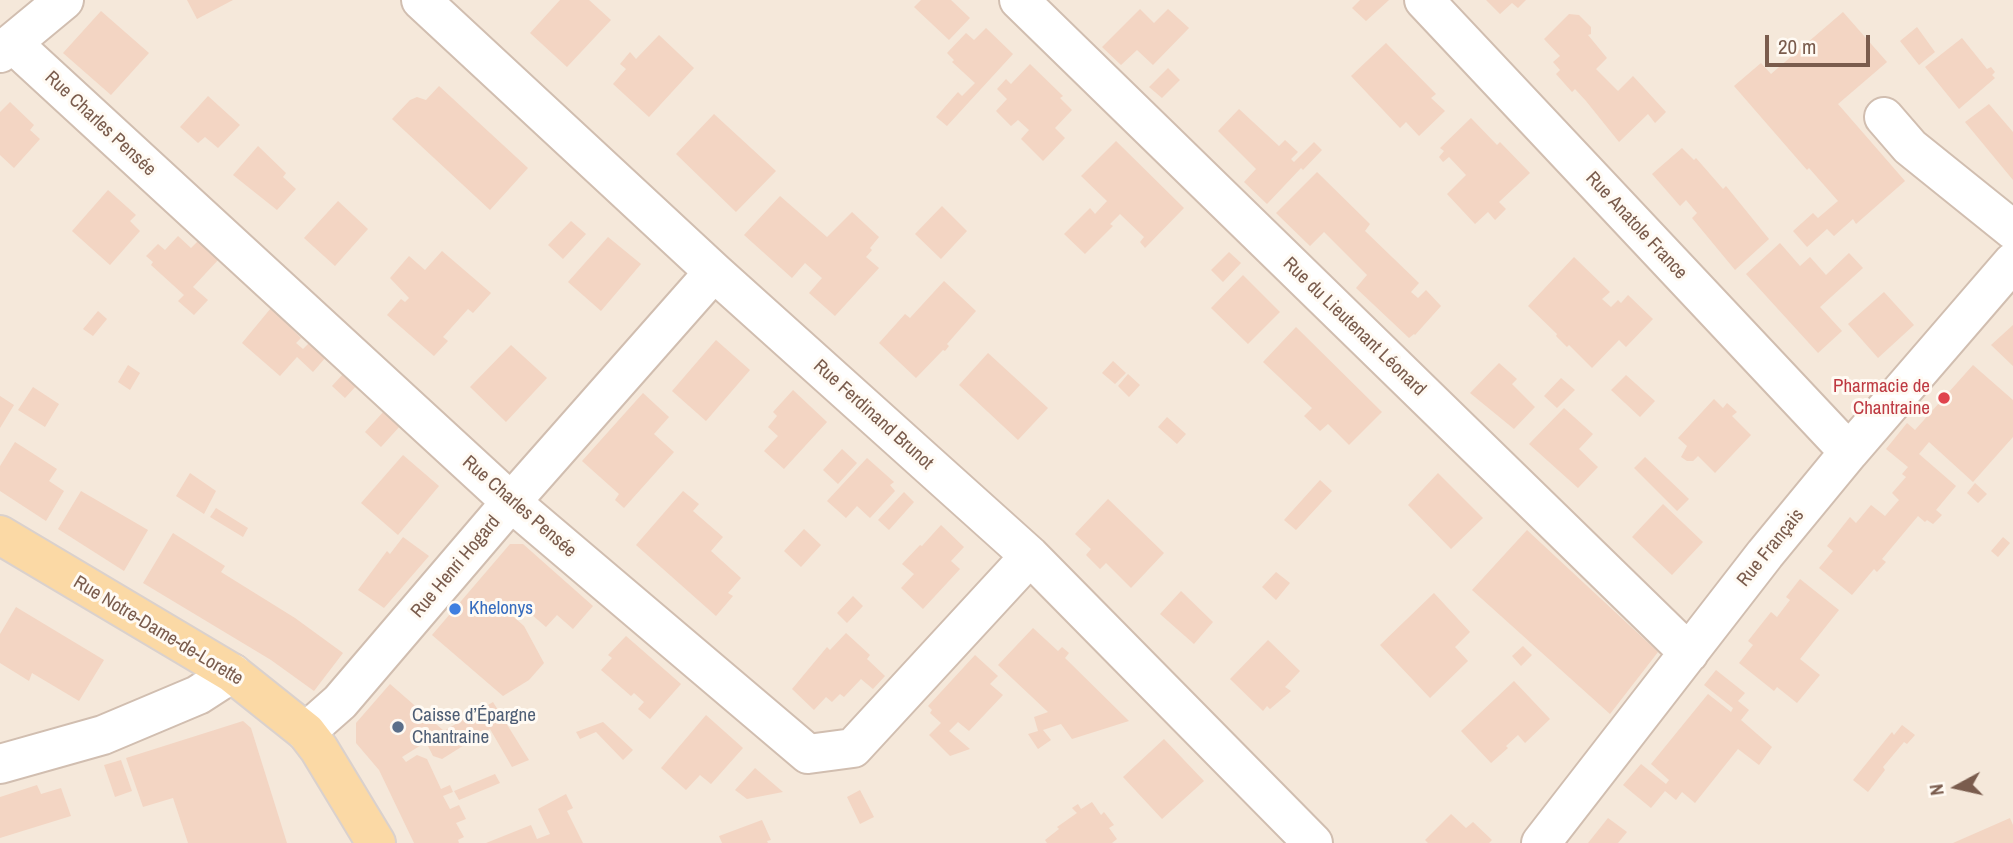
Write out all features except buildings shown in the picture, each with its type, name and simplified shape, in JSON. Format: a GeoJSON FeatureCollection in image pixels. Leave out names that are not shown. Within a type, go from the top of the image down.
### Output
{"type":"FeatureCollection","features":[{"type":"Feature","properties":{"kind":"main road","name":"Rue Notre-Dame-de-Lorette"},"geometry":{"type":"LineString","coordinates":[[0,536],[232,673],[306,732],[376,843]]}},
{"type":"Feature","properties":{"kind":"street"},"geometry":{"type":"LineString","coordinates":[[6,48],[64,0]]}},
{"type":"Feature","properties":{"kind":"street","name":"Rue Ferdinand Brunot"},"geometry":{"type":"LineString","coordinates":[[421,0],[714,272],[1030,556],[1312,843]]}},
{"type":"Feature","properties":{"kind":"street","name":"Rue du Lieutenant Léonard"},"geometry":{"type":"LineString","coordinates":[[1019,0],[1689,653]]}},
{"type":"Feature","properties":{"kind":"street","name":"Rue Anatole France"},"geometry":{"type":"LineString","coordinates":[[1424,0],[1849,452]]}},
{"type":"Feature","properties":{"kind":"street","name":"Rue Charles Pensée"},"geometry":{"type":"LineString","coordinates":[[6,48],[510,502],[808,754],[853,748],[1030,556]]}},
{"type":"Feature","properties":{"kind":"street"},"geometry":{"type":"LineString","coordinates":[[1884,117],[1910,147],[2013,230]]}},
{"type":"Feature","properties":{"kind":"street","name":"Rue Français"},"geometry":{"type":"LineString","coordinates":[[1541,843],[1765,554],[2013,262]]}},
{"type":"Feature","properties":{"kind":"street","name":"Rue Henri Hogard"},"geometry":{"type":"LineString","coordinates":[[306,732],[340,702],[510,502],[714,272]]}},
{"type":"Feature","properties":{"kind":"street"},"geometry":{"type":"LineString","coordinates":[[0,764],[103,735],[198,695],[232,673]]}},
{"type":"Feature","properties":{"kind":"shaded area"},"geometry":{"type":"Polygon","coordinates":[[[0,0],[2013,0],[2013,843],[0,843],[0,0]]]}},
{"type":"Feature","properties":{"kind":"place","name":"Pharmacie de Chantraine"},"geometry":{"type":"Point","coordinates":[1944,398]}},
{"type":"Feature","properties":{"kind":"place","name":"Khelonys"},"geometry":{"type":"Point","coordinates":[455,609]}},
{"type":"Feature","properties":{"kind":"place","name":"Caisse d’Épargne Chantraine"},"geometry":{"type":"Point","coordinates":[398,727]}}]}
